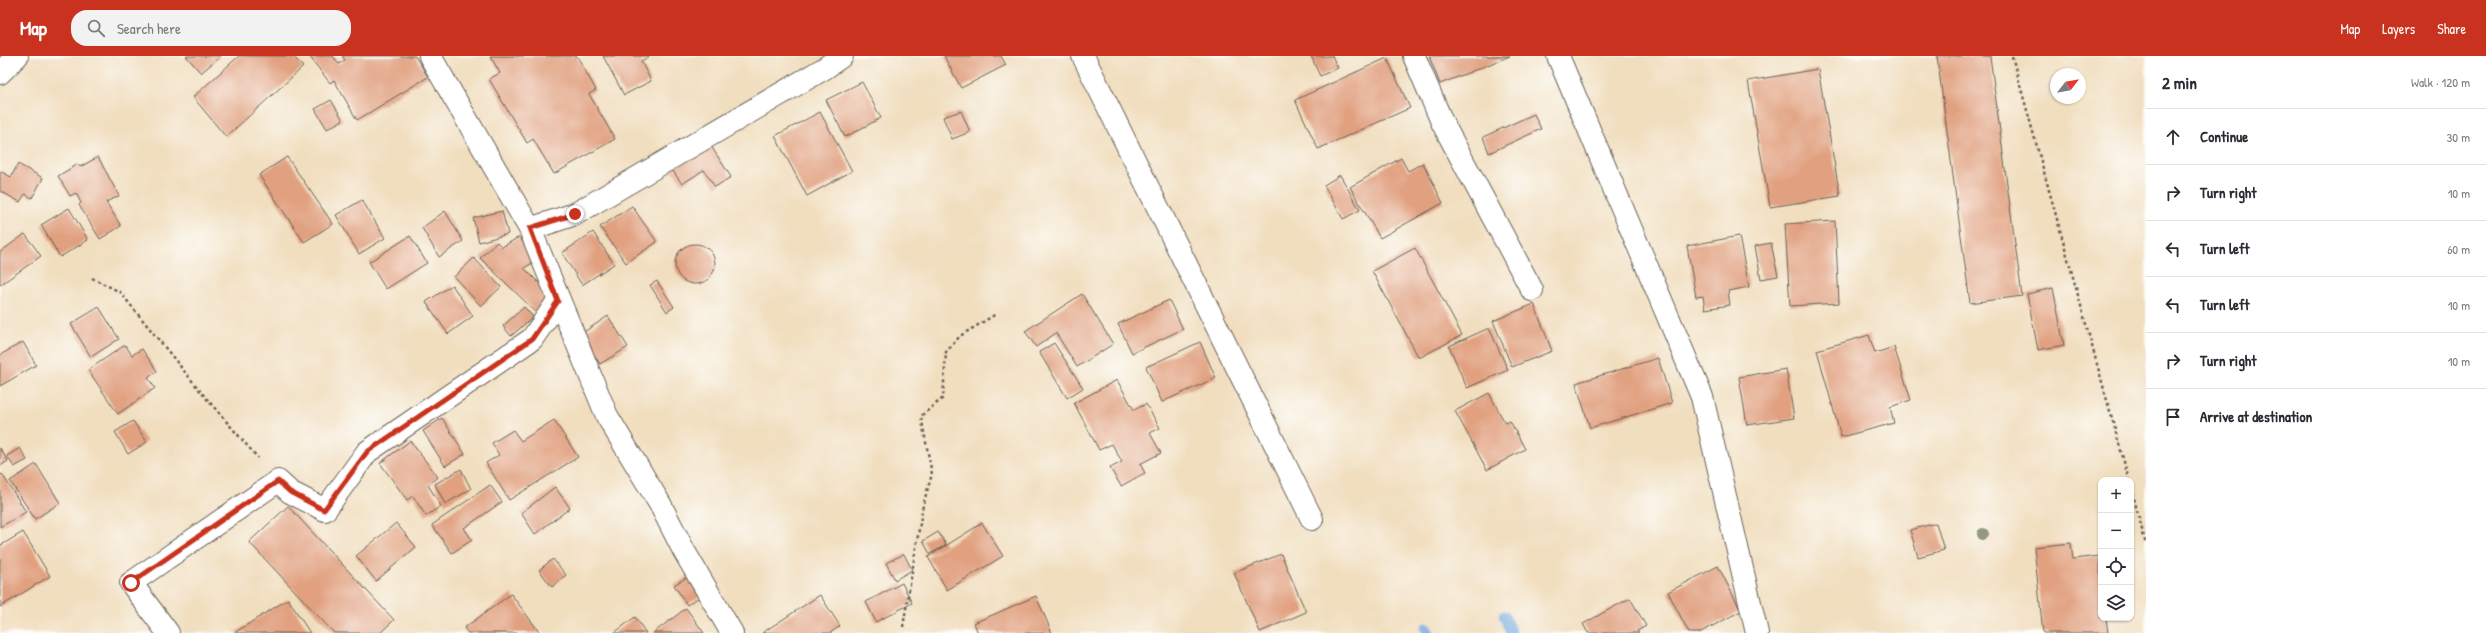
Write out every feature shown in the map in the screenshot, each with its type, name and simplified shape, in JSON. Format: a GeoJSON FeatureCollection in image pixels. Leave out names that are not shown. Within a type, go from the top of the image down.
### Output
{"type":"FeatureCollection","features":[{"type":"Feature","properties":{"kind":"street"},"geometry":{"type":"LineString","coordinates":[[0,73],[17,56]]}},
{"type":"Feature","properties":{"kind":"street"},"geometry":{"type":"LineString","coordinates":[[430,56],[530,228],[558,301],[607,416],[660,504],[684,551],[732,633]]}},
{"type":"Feature","properties":{"kind":"street"},"geometry":{"type":"LineString","coordinates":[[530,228],[575,214],[812,76],[842,56]]}},
{"type":"Feature","properties":{"kind":"street"},"geometry":{"type":"LineString","coordinates":[[1082,56],[1312,519]]}},
{"type":"Feature","properties":{"kind":"street"},"geometry":{"type":"LineString","coordinates":[[1414,56],[1442,122],[1532,290]]}},
{"type":"Feature","properties":{"kind":"street"},"geometry":{"type":"LineString","coordinates":[[1558,56],[1702,397],[1757,633]]}},
{"type":"Feature","properties":{"kind":"street"},"geometry":{"type":"LineString","coordinates":[[168,633],[131,583],[278,481],[290,492],[324,510],[367,452],[532,339],[558,301]]}},
{"type":"Feature","properties":{"kind":"path"},"geometry":{"type":"LineString","coordinates":[[2012,56],[2128,477]]}},
{"type":"Feature","properties":{"kind":"path"},"geometry":{"type":"LineString","coordinates":[[92,278],[120,292],[206,398],[278,481]]}},
{"type":"Feature","properties":{"kind":"path"},"geometry":{"type":"LineString","coordinates":[[903,628],[923,505],[932,474],[921,416],[943,398],[946,352],[960,336],[996,314]]}},
{"type":"Feature","properties":{"kind":"path"},"geometry":{"type":"LineString","coordinates":[[2134,498],[2146,545]]}},
{"type":"Feature","properties":{"kind":"building"},"geometry":{"type":"Polygon","coordinates":[[[186,56],[221,56],[201,73],[186,56]]]}},
{"type":"Feature","properties":{"kind":"building"},"geometry":{"type":"Polygon","coordinates":[[[239,56],[293,56],[303,67],[226,137],[193,97],[239,56]]]}},
{"type":"Feature","properties":{"kind":"building"},"geometry":{"type":"Polygon","coordinates":[[[309,56],[333,56],[339,64],[345,60],[342,56],[415,56],[428,77],[357,120],[334,80],[330,83],[309,56]]]}},
{"type":"Feature","properties":{"kind":"building"},"geometry":{"type":"Polygon","coordinates":[[[490,56],[577,56],[596,90],[589,94],[615,139],[554,174],[533,139],[527,143],[489,79],[500,73],[490,56]]]}},
{"type":"Feature","properties":{"kind":"building"},"geometry":{"type":"Polygon","coordinates":[[[603,56],[650,56],[641,61],[651,81],[624,95],[603,56]]]}},
{"type":"Feature","properties":{"kind":"building"},"geometry":{"type":"Polygon","coordinates":[[[944,56],[1001,56],[1006,65],[961,88],[944,56]]]}},
{"type":"Feature","properties":{"kind":"building"},"geometry":{"type":"Polygon","coordinates":[[[1311,56],[1332,56],[1338,68],[1320,76],[1311,56]]]}},
{"type":"Feature","properties":{"kind":"building"},"geometry":{"type":"Polygon","coordinates":[[[1429,56],[1510,56],[1440,84],[1429,56]]]}},
{"type":"Feature","properties":{"kind":"building"},"geometry":{"type":"Polygon","coordinates":[[[1937,56],[1990,56],[2022,296],[1970,303],[1937,56]]]}},
{"type":"Feature","properties":{"kind":"building"},"geometry":{"type":"Polygon","coordinates":[[[1387,58],[1410,108],[1318,149],[1295,100],[1387,58]]]}},
{"type":"Feature","properties":{"kind":"building"},"geometry":{"type":"Polygon","coordinates":[[[1818,69],[1840,196],[1770,207],[1748,81],[1818,69]]]}},
{"type":"Feature","properties":{"kind":"building"},"geometry":{"type":"Polygon","coordinates":[[[862,82],[881,118],[845,137],[826,100],[862,82]]]}},
{"type":"Feature","properties":{"kind":"building"},"geometry":{"type":"Polygon","coordinates":[[[331,100],[343,120],[327,129],[315,109],[331,100]]]}},
{"type":"Feature","properties":{"kind":"building"},"geometry":{"type":"Polygon","coordinates":[[[961,111],[970,132],[952,139],[943,117],[961,111]]]}},
{"type":"Feature","properties":{"kind":"building"},"geometry":{"type":"Polygon","coordinates":[[[820,112],[852,171],[807,196],[775,136],[820,112]]]}},
{"type":"Feature","properties":{"kind":"building"},"geometry":{"type":"Polygon","coordinates":[[[1534,114],[1541,129],[1489,153],[1483,137],[1534,114]]]}},
{"type":"Feature","properties":{"kind":"building"},"geometry":{"type":"Polygon","coordinates":[[[709,143],[731,177],[715,187],[704,170],[682,184],[671,168],[709,143]]]}},
{"type":"Feature","properties":{"kind":"building"},"geometry":{"type":"Polygon","coordinates":[[[98,157],[119,196],[106,202],[121,226],[100,239],[79,205],[81,203],[76,193],[70,196],[58,176],[78,164],[80,167],[98,157]]]}},
{"type":"Feature","properties":{"kind":"building"},"geometry":{"type":"Polygon","coordinates":[[[287,157],[333,224],[304,242],[259,175],[287,157]]]}},
{"type":"Feature","properties":{"kind":"building"},"geometry":{"type":"Polygon","coordinates":[[[1401,158],[1408,171],[1423,163],[1443,203],[1380,238],[1350,187],[1401,158]]]}},
{"type":"Feature","properties":{"kind":"building"},"geometry":{"type":"Polygon","coordinates":[[[18,164],[43,178],[32,198],[25,194],[20,202],[0,191],[0,171],[11,177],[18,164]]]}},
{"type":"Feature","properties":{"kind":"building"},"geometry":{"type":"Polygon","coordinates":[[[1340,175],[1360,210],[1343,219],[1324,185],[1340,175]]]}},
{"type":"Feature","properties":{"kind":"building"},"geometry":{"type":"Polygon","coordinates":[[[362,200],[385,238],[359,254],[336,215],[362,200]]]}},
{"type":"Feature","properties":{"kind":"building"},"geometry":{"type":"Polygon","coordinates":[[[632,206],[657,242],[626,263],[600,227],[632,206]]]}},
{"type":"Feature","properties":{"kind":"building"},"geometry":{"type":"Polygon","coordinates":[[[69,208],[88,240],[60,257],[41,225],[69,208]]]}},
{"type":"Feature","properties":{"kind":"building"},"geometry":{"type":"Polygon","coordinates":[[[445,211],[463,241],[439,257],[422,228],[445,211]]]}},
{"type":"Feature","properties":{"kind":"building"},"geometry":{"type":"Polygon","coordinates":[[[502,211],[508,234],[479,242],[473,218],[502,211]]]}},
{"type":"Feature","properties":{"kind":"building"},"geometry":{"type":"Polygon","coordinates":[[[1835,221],[1839,303],[1790,306],[1785,224],[1835,221]]]}},
{"type":"Feature","properties":{"kind":"building"},"geometry":{"type":"Polygon","coordinates":[[[593,232],[614,264],[582,285],[562,253],[593,232]]]}},
{"type":"Feature","properties":{"kind":"building"},"geometry":{"type":"Polygon","coordinates":[[[25,234],[41,256],[0,285],[0,252],[25,234]]]}},
{"type":"Feature","properties":{"kind":"building"},"geometry":{"type":"Polygon","coordinates":[[[410,236],[427,263],[386,289],[369,262],[410,236]]]}},
{"type":"Feature","properties":{"kind":"building"},"geometry":{"type":"Polygon","coordinates":[[[1739,236],[1749,287],[1728,291],[1730,305],[1705,309],[1703,296],[1696,297],[1687,246],[1739,236]]]}},
{"type":"Feature","properties":{"kind":"building"},"geometry":{"type":"Polygon","coordinates":[[[519,237],[536,261],[524,268],[553,297],[537,313],[480,258],[497,242],[502,247],[519,237]]]}},
{"type":"Feature","properties":{"kind":"building"},"geometry":{"type":"Polygon","coordinates":[[[1771,243],[1778,276],[1761,279],[1755,246],[1771,243]]]}},
{"type":"Feature","properties":{"kind":"building"},"geometry":{"type":"Polygon","coordinates":[[[695,244],[703,246],[709,250],[713,256],[715,264],[713,272],[709,278],[703,282],[695,284],[687,282],[681,278],[677,272],[675,264],[677,256],[681,250],[687,246],[695,244]]]}},
{"type":"Feature","properties":{"kind":"building"},"geometry":{"type":"Polygon","coordinates":[[[1415,248],[1462,335],[1419,358],[1372,271],[1415,248]]]}},
{"type":"Feature","properties":{"kind":"building"},"geometry":{"type":"Polygon","coordinates":[[[474,258],[501,287],[481,306],[454,277],[474,258]]]}},
{"type":"Feature","properties":{"kind":"building"},"geometry":{"type":"Polygon","coordinates":[[[657,281],[674,307],[667,312],[650,285],[657,281]]]}},
{"type":"Feature","properties":{"kind":"building"},"geometry":{"type":"Polygon","coordinates":[[[452,285],[473,316],[448,334],[426,302],[452,285]]]}},
{"type":"Feature","properties":{"kind":"building"},"geometry":{"type":"Polygon","coordinates":[[[2053,288],[2064,345],[2038,350],[2027,294],[2053,288]]]}},
{"type":"Feature","properties":{"kind":"building"},"geometry":{"type":"Polygon","coordinates":[[[1082,294],[1113,344],[1077,367],[1056,333],[1036,347],[1025,331],[1082,294]]]}},
{"type":"Feature","properties":{"kind":"building"},"geometry":{"type":"Polygon","coordinates":[[[1169,300],[1183,329],[1132,353],[1118,324],[1169,300]]]}},
{"type":"Feature","properties":{"kind":"building"},"geometry":{"type":"Polygon","coordinates":[[[1534,304],[1552,351],[1512,367],[1493,321],[1534,304]]]}},
{"type":"Feature","properties":{"kind":"building"},"geometry":{"type":"Polygon","coordinates":[[[99,307],[119,339],[91,357],[71,324],[99,307]]]}},
{"type":"Feature","properties":{"kind":"building"},"geometry":{"type":"Polygon","coordinates":[[[524,307],[533,317],[511,336],[503,326],[524,307]]]}},
{"type":"Feature","properties":{"kind":"building"},"geometry":{"type":"Polygon","coordinates":[[[608,316],[628,347],[600,364],[581,334],[608,316]]]}},
{"type":"Feature","properties":{"kind":"building"},"geometry":{"type":"Polygon","coordinates":[[[1489,328],[1508,370],[1467,388],[1449,346],[1489,328]]]}},
{"type":"Feature","properties":{"kind":"building"},"geometry":{"type":"Polygon","coordinates":[[[1869,335],[1875,353],[1894,347],[1911,400],[1890,407],[1894,423],[1841,437],[1817,350],[1869,335]]]}},
{"type":"Feature","properties":{"kind":"building"},"geometry":{"type":"Polygon","coordinates":[[[23,342],[36,365],[0,386],[0,355],[23,342]]]}},
{"type":"Feature","properties":{"kind":"building"},"geometry":{"type":"Polygon","coordinates":[[[1200,342],[1216,378],[1162,402],[1146,367],[1200,342]]]}},
{"type":"Feature","properties":{"kind":"building"},"geometry":{"type":"Polygon","coordinates":[[[1054,343],[1083,388],[1067,398],[1039,352],[1054,343]]]}},
{"type":"Feature","properties":{"kind":"building"},"geometry":{"type":"Polygon","coordinates":[[[125,345],[132,355],[142,349],[157,371],[148,378],[155,388],[118,414],[88,370],[125,345]]]}},
{"type":"Feature","properties":{"kind":"building"},"geometry":{"type":"Polygon","coordinates":[[[1658,358],[1672,403],[1590,428],[1576,383],[1658,358]]]}},
{"type":"Feature","properties":{"kind":"building"},"geometry":{"type":"Polygon","coordinates":[[[1786,369],[1794,418],[1747,425],[1739,377],[1786,369]]]}},
{"type":"Feature","properties":{"kind":"building"},"geometry":{"type":"Polygon","coordinates":[[[1117,380],[1134,410],[1146,404],[1160,428],[1150,433],[1161,453],[1140,464],[1145,473],[1121,486],[1110,468],[1122,462],[1112,444],[1099,450],[1074,403],[1117,380]]]}},
{"type":"Feature","properties":{"kind":"building"},"geometry":{"type":"Polygon","coordinates":[[[1489,393],[1505,423],[1510,421],[1525,449],[1487,470],[1455,411],[1489,393]]]}},
{"type":"Feature","properties":{"kind":"building"},"geometry":{"type":"Polygon","coordinates":[[[442,418],[465,454],[445,466],[423,431],[442,418]]]}},
{"type":"Feature","properties":{"kind":"building"},"geometry":{"type":"Polygon","coordinates":[[[554,420],[578,457],[509,500],[486,463],[499,455],[492,443],[513,430],[521,441],[554,420]]]}},
{"type":"Feature","properties":{"kind":"building"},"geometry":{"type":"Polygon","coordinates":[[[133,421],[147,442],[128,454],[115,432],[133,421]]]}},
{"type":"Feature","properties":{"kind":"building"},"geometry":{"type":"Polygon","coordinates":[[[410,441],[438,477],[428,485],[441,506],[426,516],[413,496],[407,500],[380,463],[410,441]]]}},
{"type":"Feature","properties":{"kind":"building"},"geometry":{"type":"Polygon","coordinates":[[[0,448],[8,461],[0,466],[0,448]]]}},
{"type":"Feature","properties":{"kind":"building"},"geometry":{"type":"Polygon","coordinates":[[[20,448],[27,460],[14,467],[7,456],[20,448]]]}},
{"type":"Feature","properties":{"kind":"building"},"geometry":{"type":"Polygon","coordinates":[[[36,464],[60,503],[35,519],[10,481],[36,464]]]}},
{"type":"Feature","properties":{"kind":"building"},"geometry":{"type":"Polygon","coordinates":[[[461,469],[471,489],[445,504],[435,484],[461,469]]]}},
{"type":"Feature","properties":{"kind":"building"},"geometry":{"type":"Polygon","coordinates":[[[2,474],[26,512],[0,527],[0,475],[2,474]]]}},
{"type":"Feature","properties":{"kind":"building"},"geometry":{"type":"Polygon","coordinates":[[[490,485],[502,502],[464,528],[472,540],[452,553],[432,525],[490,485]]]}},
{"type":"Feature","properties":{"kind":"building"},"geometry":{"type":"Polygon","coordinates":[[[555,487],[570,508],[535,534],[521,513],[555,487]]]}},
{"type":"Feature","properties":{"kind":"building"},"geometry":{"type":"Polygon","coordinates":[[[288,506],[394,620],[380,633],[334,633],[249,542],[288,506]]]}},
{"type":"Feature","properties":{"kind":"building"},"geometry":{"type":"Polygon","coordinates":[[[396,523],[416,547],[376,581],[356,556],[396,523]]]}},
{"type":"Feature","properties":{"kind":"building"},"geometry":{"type":"Polygon","coordinates":[[[982,523],[1003,556],[947,590],[928,557],[982,523]]]}},
{"type":"Feature","properties":{"kind":"building"},"geometry":{"type":"Polygon","coordinates":[[[1936,523],[1944,550],[1918,557],[1910,530],[1936,523]]]}},
{"type":"Feature","properties":{"kind":"building"},"geometry":{"type":"Polygon","coordinates":[[[23,532],[50,576],[0,607],[0,546],[23,532]]]}},
{"type":"Feature","properties":{"kind":"building"},"geometry":{"type":"Polygon","coordinates":[[[938,532],[946,545],[930,554],[923,541],[938,532]]]}},
{"type":"Feature","properties":{"kind":"building"},"geometry":{"type":"Polygon","coordinates":[[[2071,543],[2073,559],[2098,556],[2098,621],[2106,621],[2108,633],[2043,633],[2034,547],[2071,543]]]}},
{"type":"Feature","properties":{"kind":"building"},"geometry":{"type":"Polygon","coordinates":[[[904,554],[912,570],[895,580],[886,563],[904,554]]]}},
{"type":"Feature","properties":{"kind":"building"},"geometry":{"type":"Polygon","coordinates":[[[1281,554],[1306,612],[1260,632],[1234,573],[1281,554]]]}},
{"type":"Feature","properties":{"kind":"building"},"geometry":{"type":"Polygon","coordinates":[[[553,559],[566,575],[552,587],[539,570],[553,559]]]}},
{"type":"Feature","properties":{"kind":"building"},"geometry":{"type":"Polygon","coordinates":[[[1718,566],[1741,611],[1699,633],[1689,633],[1668,592],[1718,566]]]}},
{"type":"Feature","properties":{"kind":"building"},"geometry":{"type":"Polygon","coordinates":[[[692,574],[704,594],[687,605],[674,585],[692,574]]]}},
{"type":"Feature","properties":{"kind":"building"},"geometry":{"type":"Polygon","coordinates":[[[902,583],[912,603],[876,622],[866,602],[902,583]]]}},
{"type":"Feature","properties":{"kind":"building"},"geometry":{"type":"Polygon","coordinates":[[[511,594],[540,633],[468,633],[464,628],[511,594]]]}},
{"type":"Feature","properties":{"kind":"building"},"geometry":{"type":"Polygon","coordinates":[[[820,595],[840,626],[830,633],[762,633],[820,595]]]}},
{"type":"Feature","properties":{"kind":"building"},"geometry":{"type":"Polygon","coordinates":[[[1036,596],[1052,633],[978,633],[974,623],[1036,596]]]}},
{"type":"Feature","properties":{"kind":"building"},"geometry":{"type":"Polygon","coordinates":[[[1630,598],[1646,626],[1637,631],[1639,633],[1588,633],[1583,624],[1630,598]]]}},
{"type":"Feature","properties":{"kind":"building"},"geometry":{"type":"Polygon","coordinates":[[[288,599],[310,633],[234,633],[288,599]]]}},
{"type":"Feature","properties":{"kind":"building"},"geometry":{"type":"Polygon","coordinates":[[[686,608],[704,633],[653,633],[681,612],[686,608]]]}},
{"type":"Feature","properties":{"kind":"building"},"geometry":{"type":"Polygon","coordinates":[[[635,617],[646,633],[614,633],[635,617]]]}},
{"type":"Feature","properties":{"kind":"waterway"},"geometry":{"type":"LineString","coordinates":[[1504,616],[1511,633]]}},
{"type":"Feature","properties":{"kind":"waterway"},"geometry":{"type":"LineString","coordinates":[[1426,628],[1429,633]]}},
{"type":"Feature","properties":{"kind":"route"},"geometry":{"type":"LineString","coordinates":[[131,583],[278,481],[290,492],[324,510],[367,452],[470,383],[532,339],[558,301],[530,228],[575,214]]}}]}
